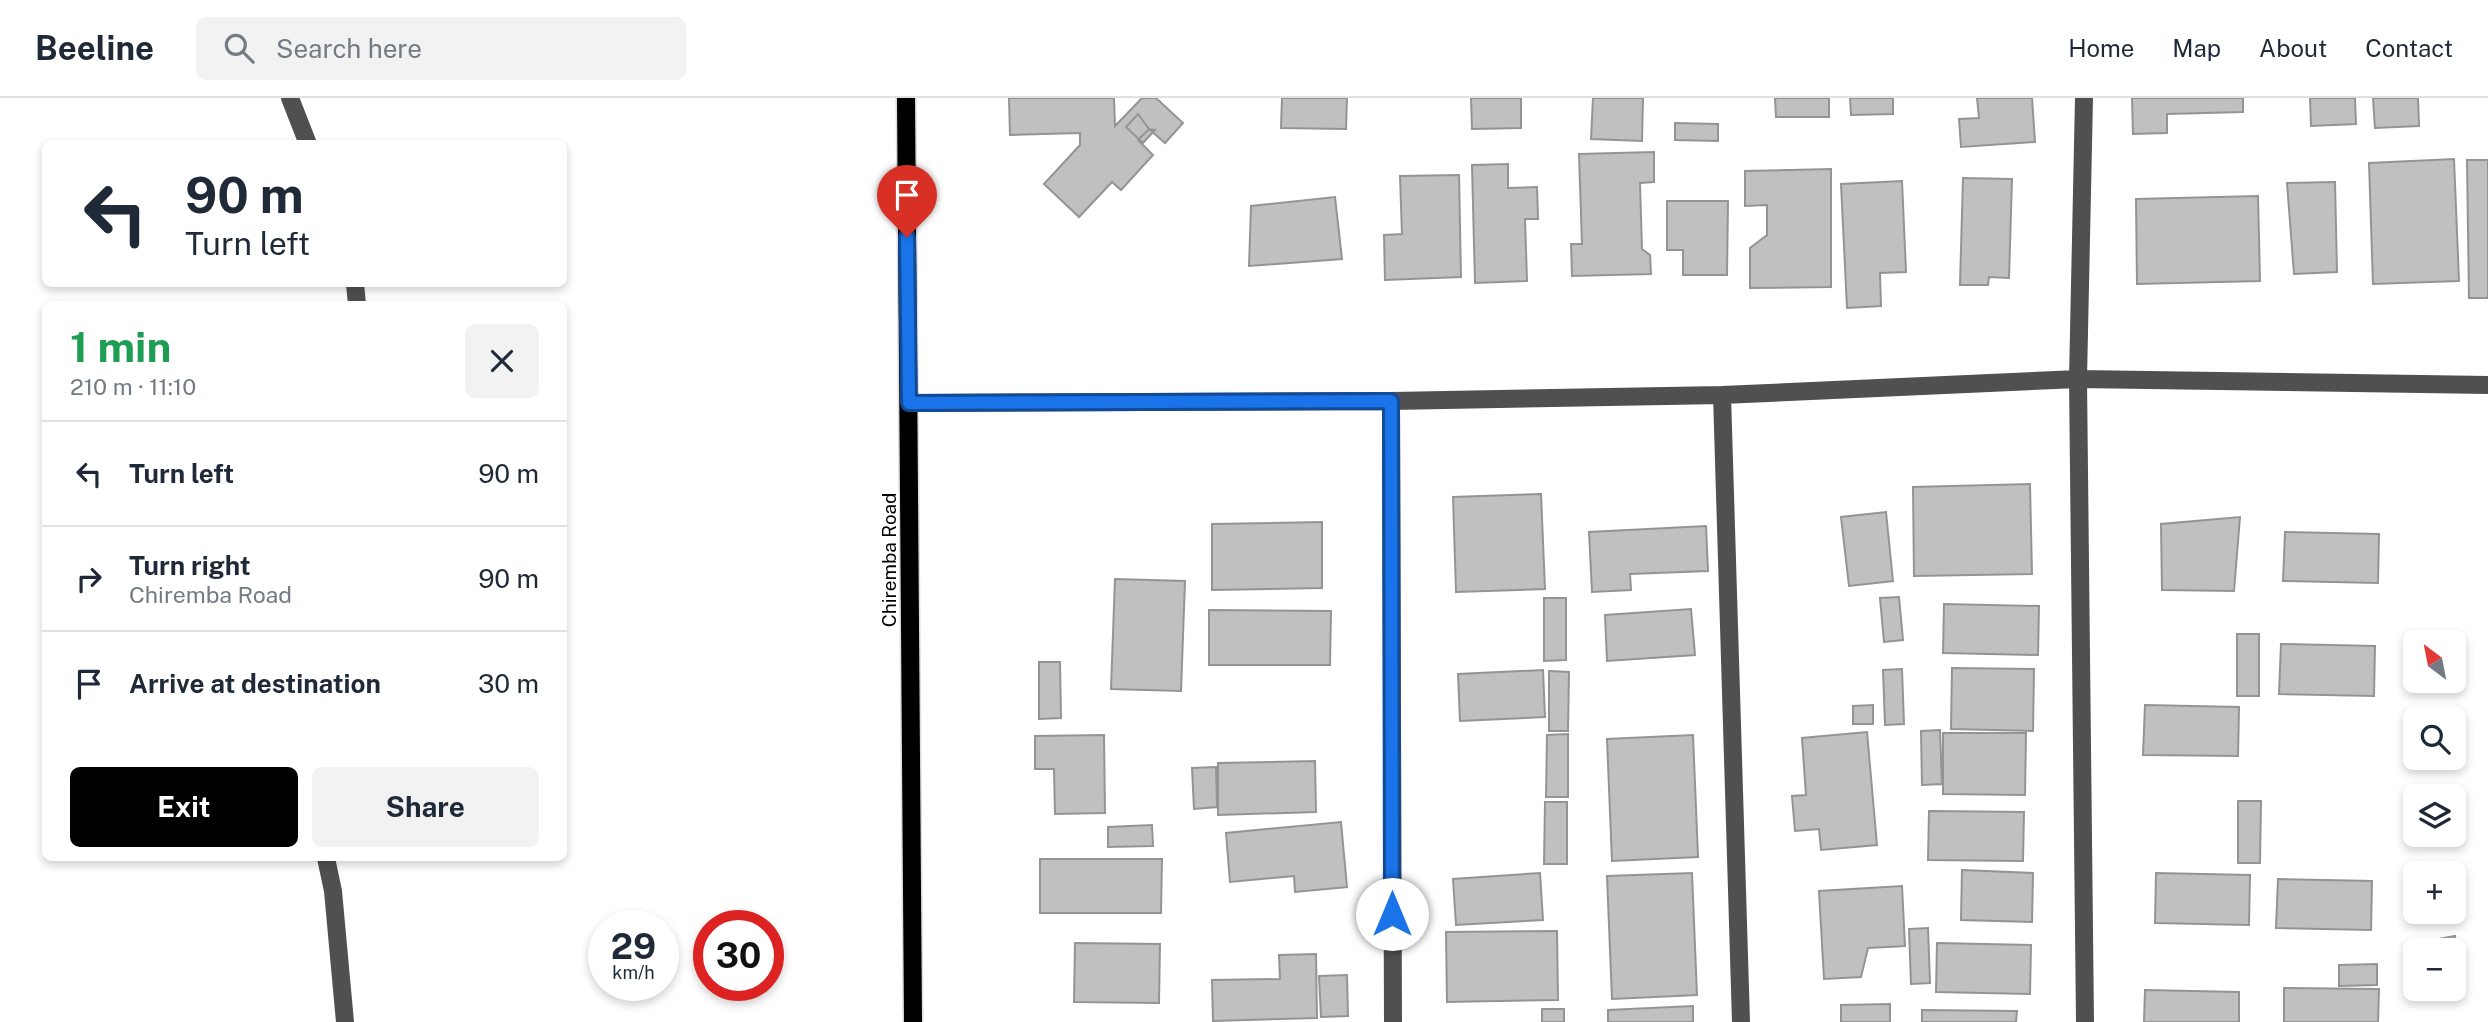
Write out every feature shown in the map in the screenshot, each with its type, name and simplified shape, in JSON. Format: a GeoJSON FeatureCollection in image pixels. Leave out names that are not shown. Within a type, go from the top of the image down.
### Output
{"type":"FeatureCollection","features":[{"type":"Feature","properties":{"kind":"main road","name":"Chiremba Road"},"geometry":{"type":"LineString","coordinates":[[906,98],[913,1022]]}},
{"type":"Feature","properties":{"kind":"street"},"geometry":{"type":"LineString","coordinates":[[290,98],[306,140]]}},
{"type":"Feature","properties":{"kind":"street"},"geometry":{"type":"LineString","coordinates":[[2084,98],[2078,379],[2085,1022]]}},
{"type":"Feature","properties":{"kind":"street"},"geometry":{"type":"LineString","coordinates":[[909,403],[1391,401],[1722,395],[2078,379],[2488,385]]}},
{"type":"Feature","properties":{"kind":"street"},"geometry":{"type":"LineString","coordinates":[[1722,395],[1741,1022]]}},
{"type":"Feature","properties":{"kind":"street"},"geometry":{"type":"LineString","coordinates":[[1391,401],[1393,1022]]}},
{"type":"Feature","properties":{"kind":"street"},"geometry":{"type":"LineString","coordinates":[[327,861],[333,891],[345,1022]]}},
{"type":"Feature","properties":{"kind":"building"},"geometry":{"type":"Polygon","coordinates":[[[1009,98],[1114,98],[1115,126],[1142,98],[1156,98],[1183,123],[1165,143],[1149,129],[1138,140],[1153,155],[1121,190],[1112,182],[1079,217],[1044,184],[1080,145],[1080,133],[1010,135],[1009,98]]]}},
{"type":"Feature","properties":{"kind":"building"},"geometry":{"type":"Polygon","coordinates":[[[1282,98],[1347,98],[1346,129],[1281,128],[1282,98]]]}},
{"type":"Feature","properties":{"kind":"building"},"geometry":{"type":"Polygon","coordinates":[[[1471,98],[1521,98],[1521,128],[1472,129],[1471,98]]]}},
{"type":"Feature","properties":{"kind":"building"},"geometry":{"type":"Polygon","coordinates":[[[1593,98],[1643,98],[1642,141],[1591,139],[1593,98]]]}},
{"type":"Feature","properties":{"kind":"building"},"geometry":{"type":"Polygon","coordinates":[[[1775,98],[1829,98],[1829,117],[1776,117],[1775,98]]]}},
{"type":"Feature","properties":{"kind":"building"},"geometry":{"type":"Polygon","coordinates":[[[1850,98],[1893,98],[1893,114],[1851,115],[1850,98]]]}},
{"type":"Feature","properties":{"kind":"building"},"geometry":{"type":"Polygon","coordinates":[[[1977,98],[2032,98],[2035,142],[1961,147],[1959,119],[1979,118],[1977,98]]]}},
{"type":"Feature","properties":{"kind":"building"},"geometry":{"type":"Polygon","coordinates":[[[2132,98],[2243,98],[2243,112],[2167,114],[2167,133],[2133,134],[2132,98]]]}},
{"type":"Feature","properties":{"kind":"building"},"geometry":{"type":"Polygon","coordinates":[[[2310,98],[2355,98],[2356,124],[2311,126],[2310,98]]]}},
{"type":"Feature","properties":{"kind":"building"},"geometry":{"type":"Polygon","coordinates":[[[2373,98],[2418,98],[2419,126],[2375,128],[2373,98]]]}},
{"type":"Feature","properties":{"kind":"building"},"geometry":{"type":"Polygon","coordinates":[[[1138,114],[1149,129],[1155,130],[1143,143],[1126,127],[1138,114]]]}},
{"type":"Feature","properties":{"kind":"building"},"geometry":{"type":"Polygon","coordinates":[[[1675,123],[1718,124],[1718,141],[1675,140],[1675,123]]]}},
{"type":"Feature","properties":{"kind":"building"},"geometry":{"type":"Polygon","coordinates":[[[1654,152],[1654,182],[1640,183],[1642,249],[1650,255],[1651,274],[1572,276],[1571,244],[1582,244],[1579,154],[1654,152]]]}},
{"type":"Feature","properties":{"kind":"building"},"geometry":{"type":"Polygon","coordinates":[[[2454,159],[2459,281],[2373,284],[2369,163],[2454,159]]]}},
{"type":"Feature","properties":{"kind":"building"},"geometry":{"type":"Polygon","coordinates":[[[2467,160],[2488,160],[2488,298],[2469,298],[2467,160]]]}},
{"type":"Feature","properties":{"kind":"building"},"geometry":{"type":"Polygon","coordinates":[[[1508,164],[1508,188],[1537,187],[1538,219],[1525,219],[1527,281],[1475,283],[1472,165],[1508,164]]]}},
{"type":"Feature","properties":{"kind":"building"},"geometry":{"type":"Polygon","coordinates":[[[1831,169],[1831,287],[1750,288],[1750,248],[1767,235],[1767,205],[1745,206],[1745,171],[1831,169]]]}},
{"type":"Feature","properties":{"kind":"building"},"geometry":{"type":"Polygon","coordinates":[[[1459,175],[1461,277],[1385,280],[1384,235],[1402,234],[1400,176],[1459,175]]]}},
{"type":"Feature","properties":{"kind":"building"},"geometry":{"type":"Polygon","coordinates":[[[1963,178],[2012,179],[2009,278],[1989,277],[1988,285],[1960,285],[1963,178]]]}},
{"type":"Feature","properties":{"kind":"building"},"geometry":{"type":"Polygon","coordinates":[[[1902,181],[1906,272],[1880,273],[1881,306],[1847,308],[1841,184],[1902,181]]]}},
{"type":"Feature","properties":{"kind":"building"},"geometry":{"type":"Polygon","coordinates":[[[2335,182],[2337,272],[2294,274],[2287,183],[2335,182]]]}},
{"type":"Feature","properties":{"kind":"building"},"geometry":{"type":"Polygon","coordinates":[[[2258,196],[2260,281],[2137,284],[2136,199],[2258,196]]]}},
{"type":"Feature","properties":{"kind":"building"},"geometry":{"type":"Polygon","coordinates":[[[1335,197],[1342,259],[1249,266],[1251,206],[1335,197]]]}},
{"type":"Feature","properties":{"kind":"building"},"geometry":{"type":"Polygon","coordinates":[[[1667,201],[1728,201],[1727,275],[1683,275],[1683,250],[1667,250],[1667,201]]]}},
{"type":"Feature","properties":{"kind":"building"},"geometry":{"type":"Polygon","coordinates":[[[2030,484],[2032,574],[1914,576],[1913,487],[2030,484]]]}},
{"type":"Feature","properties":{"kind":"building"},"geometry":{"type":"Polygon","coordinates":[[[1541,494],[1545,589],[1456,592],[1453,497],[1541,494]]]}},
{"type":"Feature","properties":{"kind":"building"},"geometry":{"type":"Polygon","coordinates":[[[1886,512],[1893,581],[1849,586],[1841,517],[1886,512]]]}},
{"type":"Feature","properties":{"kind":"building"},"geometry":{"type":"Polygon","coordinates":[[[2240,517],[2234,591],[2162,590],[2161,524],[2240,517]]]}},
{"type":"Feature","properties":{"kind":"building"},"geometry":{"type":"Polygon","coordinates":[[[1322,522],[1322,588],[1212,590],[1212,524],[1322,522]]]}},
{"type":"Feature","properties":{"kind":"building"},"geometry":{"type":"Polygon","coordinates":[[[1706,526],[1708,571],[1630,574],[1631,590],[1592,592],[1589,532],[1706,526]]]}},
{"type":"Feature","properties":{"kind":"building"},"geometry":{"type":"Polygon","coordinates":[[[2285,532],[2379,534],[2378,583],[2283,581],[2285,532]]]}},
{"type":"Feature","properties":{"kind":"building"},"geometry":{"type":"Polygon","coordinates":[[[1115,579],[1185,581],[1181,691],[1111,689],[1115,579]]]}},
{"type":"Feature","properties":{"kind":"building"},"geometry":{"type":"Polygon","coordinates":[[[1899,597],[1903,640],[1884,642],[1880,598],[1899,597]]]}},
{"type":"Feature","properties":{"kind":"building"},"geometry":{"type":"Polygon","coordinates":[[[1544,598],[1566,598],[1566,660],[1544,661],[1544,598]]]}},
{"type":"Feature","properties":{"kind":"building"},"geometry":{"type":"Polygon","coordinates":[[[1944,604],[2039,606],[2038,655],[1943,653],[1944,604]]]}},
{"type":"Feature","properties":{"kind":"building"},"geometry":{"type":"Polygon","coordinates":[[[1691,609],[1695,655],[1607,661],[1605,615],[1691,609]]]}},
{"type":"Feature","properties":{"kind":"building"},"geometry":{"type":"Polygon","coordinates":[[[1209,610],[1331,611],[1330,665],[1209,665],[1209,610]]]}},
{"type":"Feature","properties":{"kind":"building"},"geometry":{"type":"Polygon","coordinates":[[[2237,634],[2259,634],[2259,696],[2237,696],[2237,634]]]}},
{"type":"Feature","properties":{"kind":"building"},"geometry":{"type":"Polygon","coordinates":[[[2281,644],[2375,646],[2374,696],[2279,694],[2281,644]]]}},
{"type":"Feature","properties":{"kind":"building"},"geometry":{"type":"Polygon","coordinates":[[[1039,662],[1060,662],[1061,718],[1039,719],[1039,662]]]}},
{"type":"Feature","properties":{"kind":"building"},"geometry":{"type":"Polygon","coordinates":[[[1952,668],[2034,669],[2033,731],[1951,729],[1952,668]]]}},
{"type":"Feature","properties":{"kind":"building"},"geometry":{"type":"Polygon","coordinates":[[[1902,669],[1904,724],[1885,725],[1883,670],[1902,669]]]}},
{"type":"Feature","properties":{"kind":"building"},"geometry":{"type":"Polygon","coordinates":[[[1543,670],[1545,717],[1460,721],[1458,674],[1543,670]]]}},
{"type":"Feature","properties":{"kind":"building"},"geometry":{"type":"Polygon","coordinates":[[[1549,671],[1569,672],[1568,731],[1549,731],[1549,671]]]}},
{"type":"Feature","properties":{"kind":"building"},"geometry":{"type":"Polygon","coordinates":[[[1873,705],[1873,724],[1853,724],[1853,706],[1873,705]]]}},
{"type":"Feature","properties":{"kind":"building"},"geometry":{"type":"Polygon","coordinates":[[[2145,705],[2239,707],[2238,756],[2143,755],[2145,705]]]}},
{"type":"Feature","properties":{"kind":"building"},"geometry":{"type":"Polygon","coordinates":[[[1940,730],[1942,784],[1922,785],[1921,731],[1940,730]]]}},
{"type":"Feature","properties":{"kind":"building"},"geometry":{"type":"Polygon","coordinates":[[[1867,732],[1877,845],[1821,850],[1819,829],[1795,831],[1792,796],[1806,795],[1802,738],[1867,732]]]}},
{"type":"Feature","properties":{"kind":"building"},"geometry":{"type":"Polygon","coordinates":[[[1943,733],[2026,733],[2025,795],[1943,794],[1943,733]]]}},
{"type":"Feature","properties":{"kind":"building"},"geometry":{"type":"Polygon","coordinates":[[[1568,734],[1568,797],[1546,797],[1547,735],[1568,734]]]}},
{"type":"Feature","properties":{"kind":"building"},"geometry":{"type":"Polygon","coordinates":[[[1104,735],[1105,813],[1055,814],[1054,769],[1035,769],[1035,736],[1104,735]]]}},
{"type":"Feature","properties":{"kind":"building"},"geometry":{"type":"Polygon","coordinates":[[[1693,735],[1698,857],[1612,861],[1607,739],[1693,735]]]}},
{"type":"Feature","properties":{"kind":"building"},"geometry":{"type":"Polygon","coordinates":[[[1315,761],[1316,812],[1218,815],[1218,763],[1315,761]]]}},
{"type":"Feature","properties":{"kind":"building"},"geometry":{"type":"Polygon","coordinates":[[[1216,767],[1217,807],[1194,809],[1192,768],[1216,767]]]}},
{"type":"Feature","properties":{"kind":"building"},"geometry":{"type":"Polygon","coordinates":[[[2238,801],[2261,801],[2260,863],[2238,863],[2238,801]]]}},
{"type":"Feature","properties":{"kind":"building"},"geometry":{"type":"Polygon","coordinates":[[[1545,802],[1567,802],[1567,864],[1544,864],[1545,802]]]}},
{"type":"Feature","properties":{"kind":"building"},"geometry":{"type":"Polygon","coordinates":[[[1929,811],[2024,812],[2023,861],[1928,860],[1929,811]]]}},
{"type":"Feature","properties":{"kind":"building"},"geometry":{"type":"Polygon","coordinates":[[[1341,822],[1347,887],[1295,892],[1294,876],[1230,882],[1226,833],[1341,822]]]}},
{"type":"Feature","properties":{"kind":"building"},"geometry":{"type":"Polygon","coordinates":[[[1152,825],[1153,846],[1108,847],[1108,827],[1152,825]]]}},
{"type":"Feature","properties":{"kind":"building"},"geometry":{"type":"Polygon","coordinates":[[[1040,859],[1162,859],[1161,913],[1040,913],[1040,859]]]}},
{"type":"Feature","properties":{"kind":"building"},"geometry":{"type":"Polygon","coordinates":[[[1962,870],[2033,873],[2032,922],[1961,920],[1962,870]]]}},
{"type":"Feature","properties":{"kind":"building"},"geometry":{"type":"Polygon","coordinates":[[[1540,873],[1543,920],[1456,925],[1453,879],[1540,873]]]}},
{"type":"Feature","properties":{"kind":"building"},"geometry":{"type":"Polygon","coordinates":[[[1692,873],[1697,995],[1612,999],[1607,876],[1692,873]]]}},
{"type":"Feature","properties":{"kind":"building"},"geometry":{"type":"Polygon","coordinates":[[[2156,873],[2250,875],[2249,925],[2155,923],[2156,873]]]}},
{"type":"Feature","properties":{"kind":"building"},"geometry":{"type":"Polygon","coordinates":[[[2278,879],[2372,881],[2371,930],[2276,928],[2278,879]]]}},
{"type":"Feature","properties":{"kind":"building"},"geometry":{"type":"Polygon","coordinates":[[[1902,886],[1905,946],[1868,948],[1861,977],[1824,979],[1819,891],[1902,886]]]}},
{"type":"Feature","properties":{"kind":"building"},"geometry":{"type":"Polygon","coordinates":[[[1928,928],[1930,983],[1911,984],[1909,929],[1928,928]]]}},
{"type":"Feature","properties":{"kind":"building"},"geometry":{"type":"Polygon","coordinates":[[[1557,931],[1558,1000],[1447,1002],[1446,932],[1557,931]]]}},
{"type":"Feature","properties":{"kind":"building"},"geometry":{"type":"Polygon","coordinates":[[[1075,943],[1160,944],[1159,1003],[1074,1002],[1075,943]]]}},
{"type":"Feature","properties":{"kind":"building"},"geometry":{"type":"Polygon","coordinates":[[[1937,943],[2031,945],[2030,994],[1936,992],[1937,943]]]}},
{"type":"Feature","properties":{"kind":"building"},"geometry":{"type":"Polygon","coordinates":[[[1316,954],[1317,1018],[1213,1021],[1212,980],[1280,979],[1279,955],[1316,954]]]}},
{"type":"Feature","properties":{"kind":"building"},"geometry":{"type":"Polygon","coordinates":[[[2377,964],[2377,985],[2339,986],[2339,965],[2377,964]]]}},
{"type":"Feature","properties":{"kind":"building"},"geometry":{"type":"Polygon","coordinates":[[[1347,975],[1348,1016],[1321,1017],[1319,976],[1347,975]]]}},
{"type":"Feature","properties":{"kind":"building"},"geometry":{"type":"Polygon","coordinates":[[[2284,988],[2379,989],[2378,1022],[2284,1022],[2284,988]]]}},
{"type":"Feature","properties":{"kind":"building"},"geometry":{"type":"Polygon","coordinates":[[[2145,990],[2239,992],[2239,1022],[2144,1022],[2145,990]]]}},
{"type":"Feature","properties":{"kind":"building"},"geometry":{"type":"Polygon","coordinates":[[[1890,1004],[1890,1022],[1841,1022],[1841,1005],[1890,1004]]]}},
{"type":"Feature","properties":{"kind":"building"},"geometry":{"type":"Polygon","coordinates":[[[1693,1006],[1693,1022],[1608,1022],[1608,1010],[1693,1006]]]}},
{"type":"Feature","properties":{"kind":"building"},"geometry":{"type":"Polygon","coordinates":[[[1542,1009],[1564,1009],[1564,1022],[1542,1022],[1542,1009]]]}},
{"type":"Feature","properties":{"kind":"building"},"geometry":{"type":"Polygon","coordinates":[[[1922,1010],[2017,1011],[2016,1022],[1922,1022],[1922,1010]]]}},
{"type":"Feature","properties":{"kind":"route"},"geometry":{"type":"LineString","coordinates":[[907,237],[909,403],[1391,401],[1392,914]]}}]}
